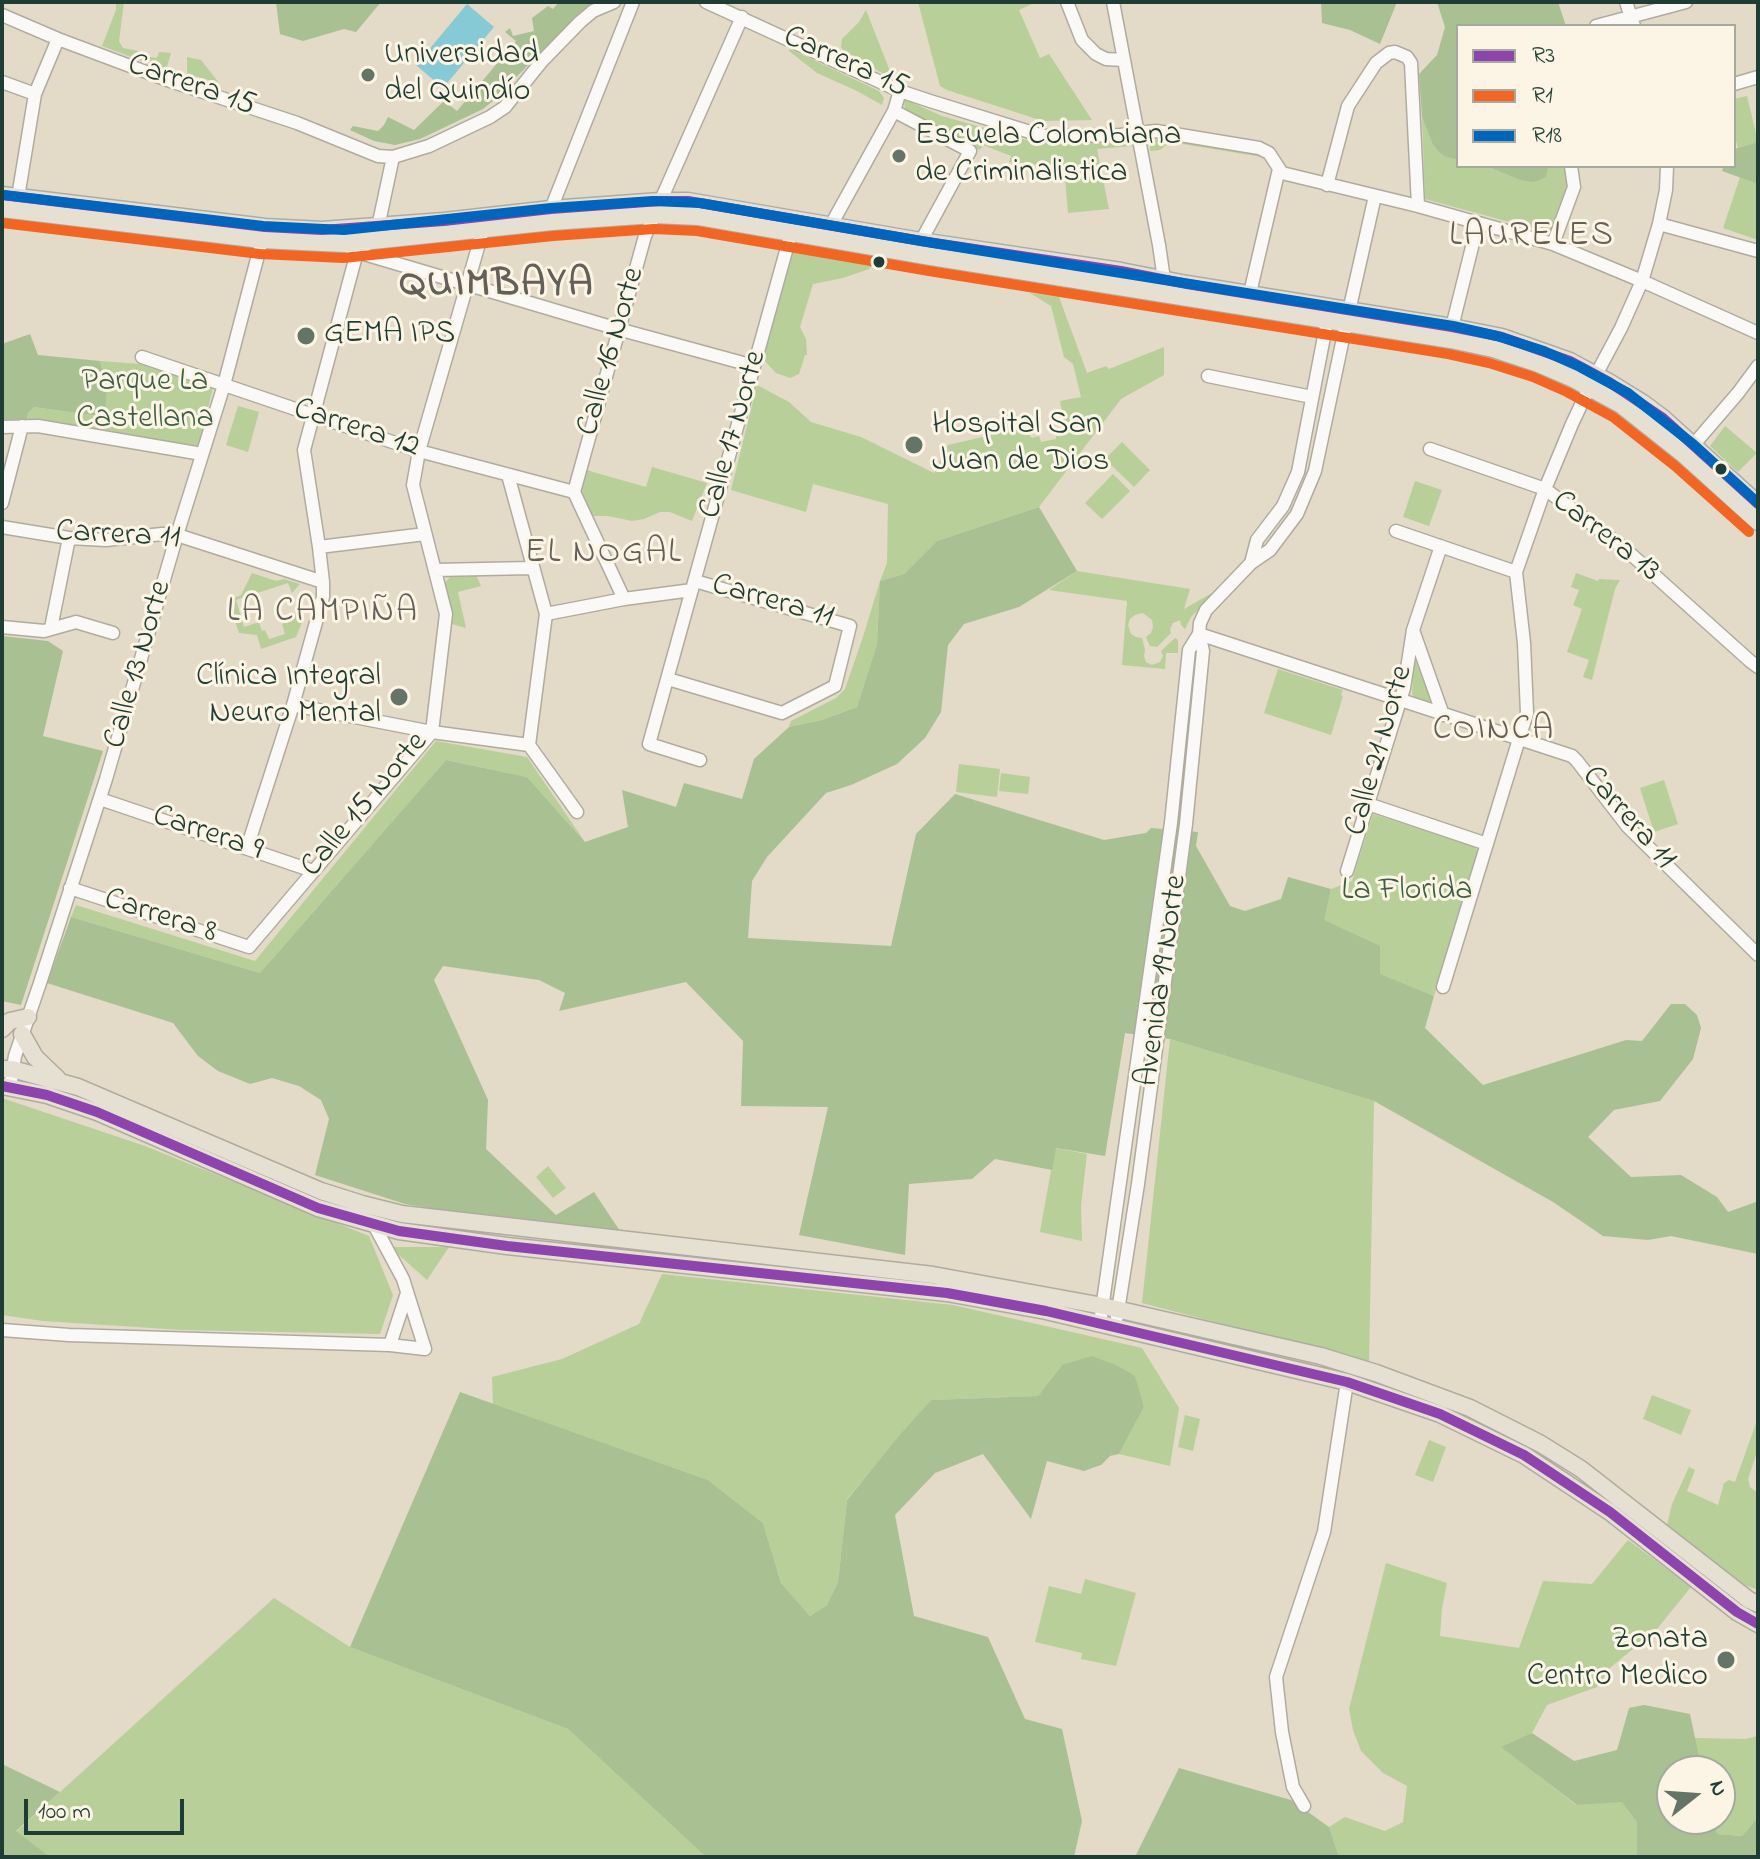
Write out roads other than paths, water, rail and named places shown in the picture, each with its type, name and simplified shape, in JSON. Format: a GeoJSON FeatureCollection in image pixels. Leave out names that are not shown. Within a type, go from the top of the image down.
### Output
{"type":"FeatureCollection","features":[{"type":"Feature","properties":{"kind":"main road"},"geometry":{"type":"LineString","coordinates":[[10,196],[265,227],[322,230],[551,209],[657,208]]}},
{"type":"Feature","properties":{"kind":"main road"},"geometry":{"type":"LineString","coordinates":[[2,209],[350,248],[657,208],[688,201],[793,226],[1164,287],[1327,321],[1348,317],[1452,327],[1502,337],[1570,361],[1621,405],[1689,450],[1758,504]]}},
{"type":"Feature","properties":{"kind":"main road"},"geometry":{"type":"LineString","coordinates":[[793,226],[831,225],[1121,271],[1164,287],[1250,293],[1493,349],[1592,381]]}},
{"type":"Feature","properties":{"kind":"main road"},"geometry":{"type":"LineString","coordinates":[[1689,450],[1758,522]]}},
{"type":"Feature","properties":{"kind":"main road"},"geometry":{"type":"LineString","coordinates":[[2,1029],[10,1021],[28,1017]]}},
{"type":"Feature","properties":{"kind":"main road"},"geometry":{"type":"LineString","coordinates":[[22,1034],[39,1062],[62,1082]]}},
{"type":"Feature","properties":{"kind":"main road"},"geometry":{"type":"LineString","coordinates":[[7,1069],[62,1082],[321,1191],[402,1214],[933,1275],[1110,1316],[1321,1356],[1410,1384],[1470,1408],[1529,1438],[1581,1469],[1755,1602]]}},
{"type":"Feature","properties":{"kind":"main road"},"geometry":{"type":"LineString","coordinates":[[6,1086],[47,1095],[97,1112],[318,1208],[399,1231],[947,1293],[1046,1311],[1110,1316],[1347,1382],[1420,1406],[1524,1455],[1610,1512],[1737,1612],[1758,1624]]}},
{"type":"Feature","properties":{"kind":"street"},"geometry":{"type":"LineString","coordinates":[[378,227],[393,157],[429,146],[505,107],[542,61],[580,22],[593,11],[614,2]]}},
{"type":"Feature","properties":{"kind":"street"},"geometry":{"type":"LineString","coordinates":[[551,209],[633,2]]}},
{"type":"Feature","properties":{"kind":"street","name":"Carrera 15"},"geometry":{"type":"LineString","coordinates":[[706,2],[900,91],[1043,136],[1120,135],[1156,131],[1259,148],[1269,153],[1282,173],[1418,206],[1553,244],[1758,333]]}},
{"type":"Feature","properties":{"kind":"street"},"geometry":{"type":"LineString","coordinates":[[1067,2],[1082,40],[1106,59],[1123,60]]}},
{"type":"Feature","properties":{"kind":"street"},"geometry":{"type":"LineString","coordinates":[[1113,2],[1164,287]]}},
{"type":"Feature","properties":{"kind":"street"},"geometry":{"type":"LineString","coordinates":[[1626,2],[1632,21]]}},
{"type":"Feature","properties":{"kind":"street"},"geometry":{"type":"LineString","coordinates":[[1610,24],[1632,21],[1686,2]]}},
{"type":"Feature","properties":{"kind":"street","name":"Carrera 15"},"geometry":{"type":"LineString","coordinates":[[2,15],[170,81],[297,123],[378,156],[393,157]]}},
{"type":"Feature","properties":{"kind":"street","name":"Calle 16 Norte"},"geometry":{"type":"LineString","coordinates":[[574,492],[645,236],[742,17]]}},
{"type":"Feature","properties":{"kind":"street"},"geometry":{"type":"LineString","coordinates":[[10,196],[35,94],[58,39]]}},
{"type":"Feature","properties":{"kind":"street"},"geometry":{"type":"LineString","coordinates":[[1327,185],[1348,106],[1382,57],[1395,52],[1407,57],[1411,63],[1418,206]]}},
{"type":"Feature","properties":{"kind":"street"},"geometry":{"type":"LineString","coordinates":[[1736,83],[1758,77]]}},
{"type":"Feature","properties":{"kind":"street"},"geometry":{"type":"LineString","coordinates":[[2,82],[35,94]]}},
{"type":"Feature","properties":{"kind":"street"},"geometry":{"type":"LineString","coordinates":[[831,225],[894,111],[900,91]]}},
{"type":"Feature","properties":{"kind":"street","name":"Carrera 15"},"geometry":{"type":"LineString","coordinates":[[894,111],[970,151],[921,241]]}},
{"type":"Feature","properties":{"kind":"street"},"geometry":{"type":"LineString","coordinates":[[1553,244],[1574,187],[1571,168]]}},
{"type":"Feature","properties":{"kind":"street"},"geometry":{"type":"LineString","coordinates":[[1443,987],[1527,713],[1524,643],[1516,572],[1545,489],[1592,381],[1642,281],[1659,224],[1667,168]]}},
{"type":"Feature","properties":{"kind":"street"},"geometry":{"type":"LineString","coordinates":[[1250,293],[1279,169]]}},
{"type":"Feature","properties":{"kind":"street","name":"Avenida 19 Norte"},"geometry":{"type":"LineString","coordinates":[[1110,1316],[1138,1184],[1186,824],[1203,651],[1200,623],[1206,610],[1251,563],[1270,550],[1297,514],[1310,485],[1375,196]]}},
{"type":"Feature","properties":{"kind":"street"},"geometry":{"type":"LineString","coordinates":[[1452,327],[1478,223]]}},
{"type":"Feature","properties":{"kind":"street"},"geometry":{"type":"LineString","coordinates":[[1659,224],[1758,251]]}},
{"type":"Feature","properties":{"kind":"street","name":"Calle 17 Norte"},"geometry":{"type":"LineString","coordinates":[[700,760],[649,744],[793,226]]}},
{"type":"Feature","properties":{"kind":"street","name":"Calle 15 Norte"},"geometry":{"type":"LineString","coordinates":[[249,947],[432,732],[446,614],[413,485],[419,451],[483,230]]}},
{"type":"Feature","properties":{"kind":"street","name":"Calle 13 Norte"},"geometry":{"type":"LineString","coordinates":[[6,1086],[7,1069],[28,1017],[100,799],[224,385],[262,240]]}},
{"type":"Feature","properties":{"kind":"street"},"geometry":{"type":"LineString","coordinates":[[247,848],[293,705],[323,597],[319,547],[304,450],[350,248],[467,285],[754,366]]}},
{"type":"Feature","properties":{"kind":"street","name":"Avenida 19 Norte"},"geometry":{"type":"LineString","coordinates":[[1251,563],[1257,540],[1283,506],[1298,472],[1327,321]]}},
{"type":"Feature","properties":{"kind":"street","name":"Carrera 12"},"geometry":{"type":"LineString","coordinates":[[142,357],[419,451],[574,492]]}},
{"type":"Feature","properties":{"kind":"street"},"geometry":{"type":"LineString","coordinates":[[1689,450],[1758,366]]}},
{"type":"Feature","properties":{"kind":"street"},"geometry":{"type":"LineString","coordinates":[[1208,376],[1312,397]]}},
{"type":"Feature","properties":{"kind":"street"},"geometry":{"type":"LineString","coordinates":[[2,503],[22,426]]}},
{"type":"Feature","properties":{"kind":"street"},"geometry":{"type":"LineString","coordinates":[[2,427],[38,426],[202,454]]}},
{"type":"Feature","properties":{"kind":"street","name":"Carrera 13"},"geometry":{"type":"LineString","coordinates":[[1430,449],[1545,489],[1624,548],[1758,667]]}},
{"type":"Feature","properties":{"kind":"street"},"geometry":{"type":"LineString","coordinates":[[508,475],[546,614],[529,745],[577,812]]}},
{"type":"Feature","properties":{"kind":"street"},"geometry":{"type":"LineString","coordinates":[[574,492],[624,599]]}},
{"type":"Feature","properties":{"kind":"street","name":"Carrera 11"},"geometry":{"type":"LineString","coordinates":[[2,527],[69,538],[177,535],[323,582]]}},
{"type":"Feature","properties":{"kind":"street"},"geometry":{"type":"LineString","coordinates":[[1396,531],[1516,572]]}},
{"type":"Feature","properties":{"kind":"street"},"geometry":{"type":"LineString","coordinates":[[319,547],[425,534]]}},
{"type":"Feature","properties":{"kind":"street"},"geometry":{"type":"LineString","coordinates":[[51,628],[69,538]]}},
{"type":"Feature","properties":{"kind":"street","name":"Calle 21 Norte"},"geometry":{"type":"LineString","coordinates":[[1347,871],[1404,688],[1413,630],[1441,546]]}},
{"type":"Feature","properties":{"kind":"street"},"geometry":{"type":"LineString","coordinates":[[435,570],[532,568]]}},
{"type":"Feature","properties":{"kind":"street","name":"Carrera 11"},"geometry":{"type":"LineString","coordinates":[[546,614],[694,585],[850,626],[835,686],[782,713],[668,679]]}},
{"type":"Feature","properties":{"kind":"street"},"geometry":{"type":"LineString","coordinates":[[2,627],[44,631],[76,622],[113,633]]}},
{"type":"Feature","properties":{"kind":"street","name":"Calle 21 Norte"},"geometry":{"type":"LineString","coordinates":[[1413,630],[1443,715]]}},
{"type":"Feature","properties":{"kind":"street","name":"Avenida 19 Norte"},"geometry":{"type":"LineString","coordinates":[[1110,1316],[1140,1035],[1171,823],[1189,650],[1199,634]]}},
{"type":"Feature","properties":{"kind":"street","name":"Carrera 11"},"geometry":{"type":"LineString","coordinates":[[1199,634],[1572,756],[1628,827],[1758,955]]}},
{"type":"Feature","properties":{"kind":"street"},"geometry":{"type":"LineString","coordinates":[[293,705],[432,732],[529,745]]}},
{"type":"Feature","properties":{"kind":"street","name":"Carrera 9"},"geometry":{"type":"LineString","coordinates":[[100,799],[313,871]]}},
{"type":"Feature","properties":{"kind":"street"},"geometry":{"type":"LineString","coordinates":[[1368,804],[1487,844]]}},
{"type":"Feature","properties":{"kind":"street","name":"Carrera 8"},"geometry":{"type":"LineString","coordinates":[[70,888],[249,947]]}},
{"type":"Feature","properties":{"kind":"street"},"geometry":{"type":"LineString","coordinates":[[2,1330],[69,1335],[390,1345],[425,1349],[403,1279],[374,1225]]}},
{"type":"Feature","properties":{"kind":"street"},"geometry":{"type":"LineString","coordinates":[[390,1345],[407,1293]]}},
{"type":"Feature","properties":{"kind":"street"},"geometry":{"type":"LineString","coordinates":[[1304,1806],[1293,1787],[1282,1732],[1276,1677],[1324,1532],[1347,1382]]}},
{"type":"Feature","properties":{"kind":"street"},"geometry":{"type":"LineString","coordinates":[[1463,1425],[1470,1408]]}},
{"type":"Feature","properties":{"kind":"water"},"geometry":{"type":"Polygon","coordinates":[[[467,4],[494,27],[443,88],[416,65],[467,4]]]}},
{"type":"Feature","properties":{"kind":"place","name":"Universidad del Quindío"},"geometry":{"type":"Point","coordinates":[368,75]}},
{"type":"Feature","properties":{"kind":"place","name":"Escuela Colombiana de Criminalistica"},"geometry":{"type":"Point","coordinates":[899,156]}},
{"type":"Feature","properties":{"kind":"place","name":"GEMA IPS"},"geometry":{"type":"Point","coordinates":[306,336]}},
{"type":"Feature","properties":{"kind":"place","name":"Hospital San Juan de Dios"},"geometry":{"type":"Point","coordinates":[914,445]}},
{"type":"Feature","properties":{"kind":"place","name":"Clínica Integral Neuro Mental"},"geometry":{"type":"Point","coordinates":[399,697]}},
{"type":"Feature","properties":{"kind":"place","name":"Zonata Centro Medico"},"geometry":{"type":"Point","coordinates":[1726,1660]}},
{"type":"Feature","properties":{"kind":"district","name":"LAURELES"},"geometry":{"type":"Point","coordinates":[1532,238]}},
{"type":"Feature","properties":{"kind":"district","name":"QUIMBAYA"},"geometry":{"type":"Point","coordinates":[497,287]}},
{"type":"Feature","properties":{"kind":"district","name":"EL NOGAL"},"geometry":{"type":"Point","coordinates":[604,555]}},
{"type":"Feature","properties":{"kind":"district","name":"LA CAMPIÑA"},"geometry":{"type":"Point","coordinates":[323,614]}},
{"type":"Feature","properties":{"kind":"district","name":"COINCA"},"geometry":{"type":"Point","coordinates":[1494,732]}},
{"type":"Feature","properties":{"kind":"park label","name":"Parque La Castellana"},"geometry":{"type":"Point","coordinates":[145,402]}},
{"type":"Feature","properties":{"kind":"park label","name":"La Florida"},"geometry":{"type":"Point","coordinates":[1407,893]}}]}
